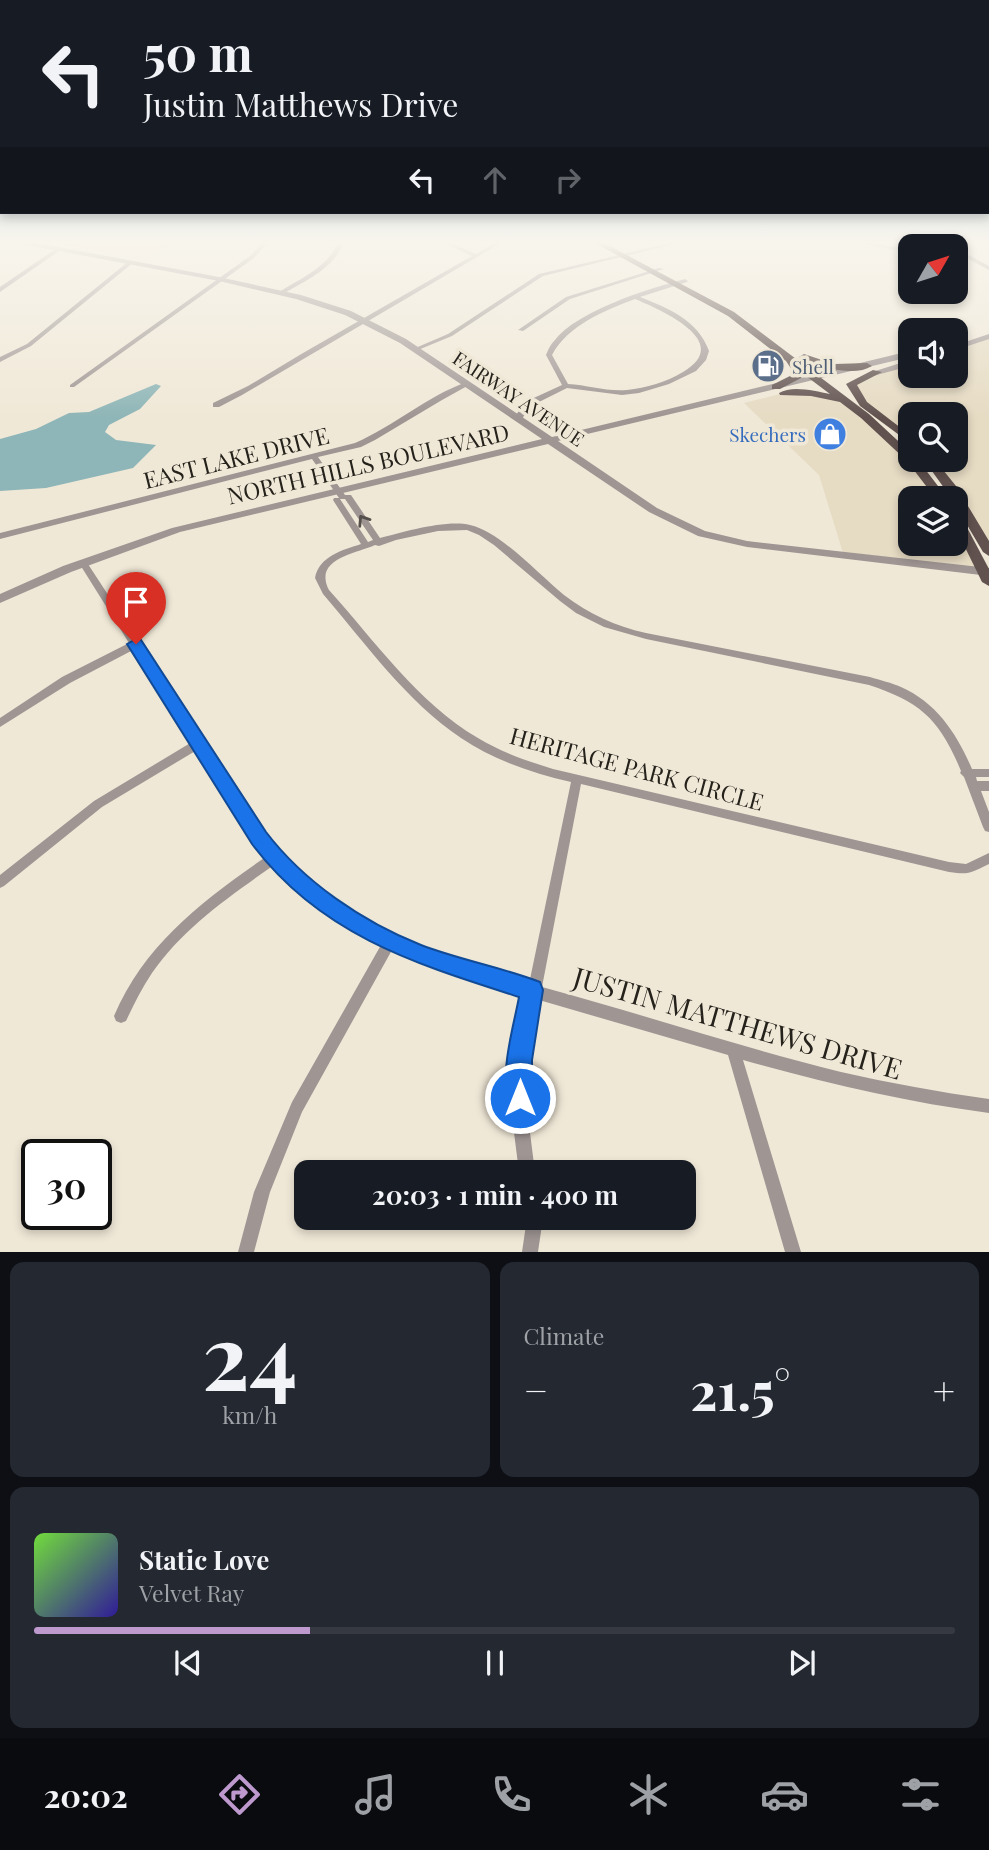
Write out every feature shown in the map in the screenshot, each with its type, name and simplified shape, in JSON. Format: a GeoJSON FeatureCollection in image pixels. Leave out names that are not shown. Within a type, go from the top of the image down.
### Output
{"type":"FeatureCollection","features":[{"type":"Feature","properties":{"kind":"main road"},"geometry":{"type":"LineString","coordinates":[[711,301],[898,432]]}},
{"type":"Feature","properties":{"kind":"main road"},"geometry":{"type":"LineString","coordinates":[[720,301],[804,357],[825,380]]}},
{"type":"Feature","properties":{"kind":"main road"},"geometry":{"type":"LineString","coordinates":[[804,357],[832,367],[867,366]]}},
{"type":"Feature","properties":{"kind":"main road"},"geometry":{"type":"LineString","coordinates":[[780,390],[797,376],[797,370],[790,360]]}},
{"type":"Feature","properties":{"kind":"main road"},"geometry":{"type":"LineString","coordinates":[[877,372],[851,384],[858,405],[898,446]]}},
{"type":"Feature","properties":{"kind":"main road"},"geometry":{"type":"LineString","coordinates":[[780,390],[822,395],[858,405]]}},
{"type":"Feature","properties":{"kind":"main road"},"geometry":{"type":"LineString","coordinates":[[921,472],[932,486]]}},
{"type":"Feature","properties":{"kind":"main road"},"geometry":{"type":"LineString","coordinates":[[939,472],[950,486],[989,552]]}},
{"type":"Feature","properties":{"kind":"main road"},"geometry":{"type":"LineString","coordinates":[[968,540],[987,575]]}},
{"type":"Feature","properties":{"kind":"street"},"geometry":{"type":"LineString","coordinates":[[0,360],[29,345],[83,301]]}},
{"type":"Feature","properties":{"kind":"street"},"geometry":{"type":"LineString","coordinates":[[72,386],[188,301]]}},
{"type":"Feature","properties":{"kind":"street","name":"FAIRWAY AVENUE"},"geometry":{"type":"LineString","coordinates":[[313,301],[366,321],[416,349],[669,520],[710,536],[747,544],[987,575]]}},
{"type":"Feature","properties":{"kind":"street"},"geometry":{"type":"LineString","coordinates":[[216,405],[244,393],[301,356],[399,301]]}},
{"type":"Feature","properties":{"kind":"street"},"geometry":{"type":"LineString","coordinates":[[416,349],[450,335],[500,301]]}},
{"type":"Feature","properties":{"kind":"street"},"geometry":{"type":"LineString","coordinates":[[521,330],[563,301]]}},
{"type":"Feature","properties":{"kind":"street"},"geometry":{"type":"LineString","coordinates":[[566,386],[549,355],[552,345],[601,310],[623,301]]}},
{"type":"Feature","properties":{"kind":"street"},"geometry":{"type":"LineString","coordinates":[[518,418],[528,404],[566,386],[631,392],[674,380],[699,365],[705,350],[704,341],[676,314],[646,301]]}},
{"type":"Feature","properties":{"kind":"street"},"geometry":{"type":"LineString","coordinates":[[968,335],[989,328]]}},
{"type":"Feature","properties":{"kind":"street"},"geometry":{"type":"LineString","coordinates":[[968,344],[989,336]]}},
{"type":"Feature","properties":{"kind":"street","name":"NORTH HILLS BOULEVARD"},"geometry":{"type":"LineString","coordinates":[[825,380],[898,357]]}},
{"type":"Feature","properties":{"kind":"street","name":"NORTH HILLS BOULEVARD"},"geometry":{"type":"LineString","coordinates":[[0,599],[83,563],[341,496],[780,390],[898,366]]}},
{"type":"Feature","properties":{"kind":"street","name":"EAST LAKE DRIVE"},"geometry":{"type":"LineString","coordinates":[[0,536],[314,457],[373,439],[425,404],[467,384]]}},
{"type":"Feature","properties":{"kind":"street"},"geometry":{"type":"LineString","coordinates":[[314,457],[379,543]]}},
{"type":"Feature","properties":{"kind":"street"},"geometry":{"type":"LineString","coordinates":[[341,496],[366,546]]}},
{"type":"Feature","properties":{"kind":"street","name":"HERITAGE PARK CIRCLE"},"geometry":{"type":"LineString","coordinates":[[989,827],[944,722],[923,702],[905,691],[870,681],[635,633],[603,624],[568,605],[481,532],[466,527],[435,526],[366,546],[327,562],[319,582],[418,694],[450,725],[486,748],[531,766],[577,778],[949,867],[967,869],[989,858]]}},
{"type":"Feature","properties":{"kind":"street","name":"JUSTIN MATTHEWS DRIVE"},"geometry":{"type":"LineString","coordinates":[[83,563],[274,858],[342,915],[390,942],[453,967],[879,1089],[926,1099],[989,1106]]}},
{"type":"Feature","properties":{"kind":"street"},"geometry":{"type":"LineString","coordinates":[[0,723],[66,680],[136,644]]}},
{"type":"Feature","properties":{"kind":"street"},"geometry":{"type":"LineString","coordinates":[[0,882],[98,804],[198,744]]}},
{"type":"Feature","properties":{"kind":"street"},"geometry":{"type":"LineString","coordinates":[[966,773],[989,773]]}},
{"type":"Feature","properties":{"kind":"street"},"geometry":{"type":"LineString","coordinates":[[525,1160],[520,1117],[520,1060],[532,990],[577,778]]}},
{"type":"Feature","properties":{"kind":"street"},"geometry":{"type":"LineString","coordinates":[[972,786],[989,786]]}},
{"type":"Feature","properties":{"kind":"street"},"geometry":{"type":"LineString","coordinates":[[121,1016],[140,977],[160,951],[199,914],[274,858]]}},
{"type":"Feature","properties":{"kind":"street"},"geometry":{"type":"LineString","coordinates":[[246,1251],[262,1192],[298,1107],[390,942]]}},
{"type":"Feature","properties":{"kind":"street"},"geometry":{"type":"LineString","coordinates":[[733,1049],[793,1251]]}},
{"type":"Feature","properties":{"kind":"street"},"geometry":{"type":"LineString","coordinates":[[530,1251],[533,1230]]}},
{"type":"Feature","properties":{"kind":"shaded area"},"geometry":{"type":"Polygon","coordinates":[[[989,336],[989,554],[968,521],[968,486],[946,486],[937,472],[968,472],[968,402],[898,402],[898,434],[850,388],[856,380],[898,366],[898,388],[968,388],[968,343],[989,336]]]}},
{"type":"Feature","properties":{"kind":"shaded area"},"geometry":{"type":"Polygon","coordinates":[[[784,393],[822,395],[838,400],[886,434],[898,448],[898,472],[918,472],[930,486],[898,486],[898,556],[968,556],[968,544],[983,571],[844,556],[819,475],[744,403],[784,393]]]}},
{"type":"Feature","properties":{"kind":"water"},"geometry":{"type":"Polygon","coordinates":[[[156,384],[161,386],[140,409],[109,425],[105,432],[116,440],[156,445],[133,468],[46,488],[0,491],[0,439],[36,429],[69,413],[89,412],[156,384]]]}},
{"type":"Feature","properties":{"kind":"place","name":"Shell"},"geometry":{"type":"Point","coordinates":[768,366]}},
{"type":"Feature","properties":{"kind":"place","name":"Skechers"},"geometry":{"type":"Point","coordinates":[830,434]}},
{"type":"Feature","properties":{"kind":"route"},"geometry":{"type":"LineString","coordinates":[[136,644],[259,838],[274,858],[309,890],[342,915],[377,936],[419,955],[532,990],[520,1060],[520,1098]]}}]}
